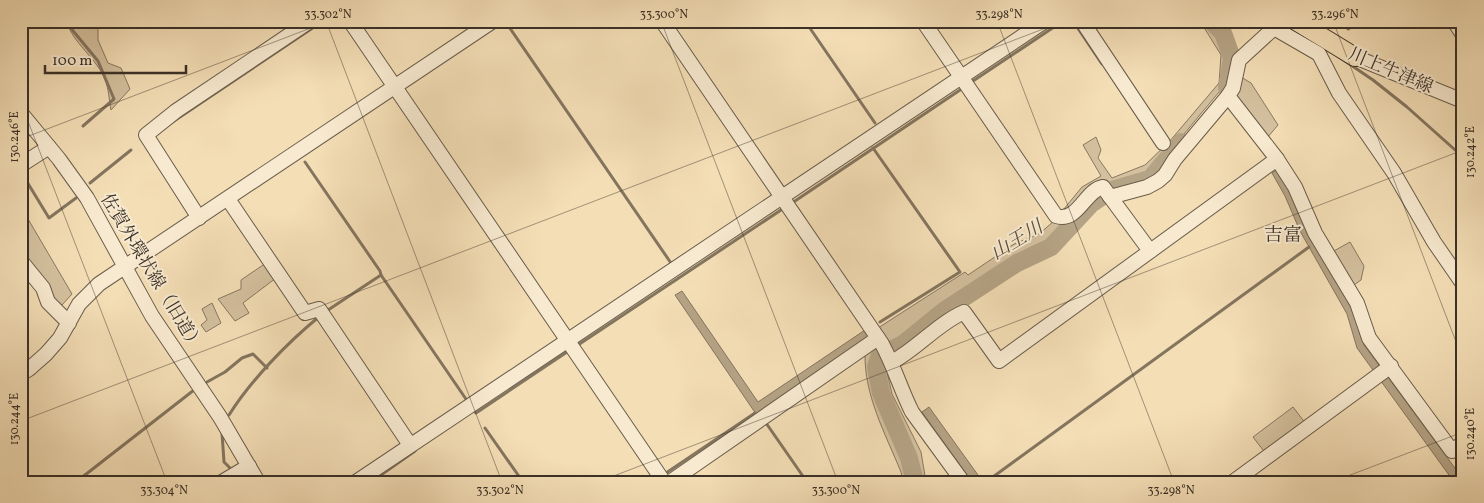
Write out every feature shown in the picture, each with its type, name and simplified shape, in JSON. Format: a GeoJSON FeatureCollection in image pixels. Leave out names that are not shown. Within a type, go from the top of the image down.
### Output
{"type":"FeatureCollection","features":[{"type":"Feature","properties":{"kind":"main road","name":"川上牛津線"},"geometry":{"type":"LineString","coordinates":[[1296,21],[1355,57]]}},
{"type":"Feature","properties":{"kind":"street"},"geometry":{"type":"LineString","coordinates":[[199,218],[146,135],[176,111],[310,21]]}},
{"type":"Feature","properties":{"kind":"street"},"geometry":{"type":"LineString","coordinates":[[350,21],[664,482]]}},
{"type":"Feature","properties":{"kind":"street"},"geometry":{"type":"LineString","coordinates":[[21,374],[29,370],[60,338],[79,304],[99,284],[493,21]]}},
{"type":"Feature","properties":{"kind":"street"},"geometry":{"type":"LineString","coordinates":[[662,21],[880,341],[892,362],[912,412],[963,482]]}},
{"type":"Feature","properties":{"kind":"street"},"geometry":{"type":"LineString","coordinates":[[923,21],[1056,216],[1061,217],[1073,214],[1097,189],[1107,192],[1147,187],[1165,175],[1175,159],[1228,96],[1233,88],[1239,60],[1276,24],[1319,54],[1339,93],[1394,173],[1434,242],[1463,284]]}},
{"type":"Feature","properties":{"kind":"street"},"geometry":{"type":"LineString","coordinates":[[356,482],[1045,21]]}},
{"type":"Feature","properties":{"kind":"street"},"geometry":{"type":"LineString","coordinates":[[1082,21],[1163,144]]}},
{"type":"Feature","properties":{"kind":"street"},"geometry":{"type":"LineString","coordinates":[[1454,21],[1463,35]]}},
{"type":"Feature","properties":{"kind":"street","name":"川上牛津線"},"geometry":{"type":"LineString","coordinates":[[1355,57],[1463,101]]}},
{"type":"Feature","properties":{"kind":"street"},"geometry":{"type":"LineString","coordinates":[[1228,96],[1277,159],[1295,187],[1315,233],[1357,303],[1369,338],[1384,371],[1452,451],[1463,442]]}},
{"type":"Feature","properties":{"kind":"street","name":"佐賀外環状線（旧道）"},"geometry":{"type":"LineString","coordinates":[[21,113],[87,198],[152,316],[198,383],[235,474],[258,482]]}},
{"type":"Feature","properties":{"kind":"street"},"geometry":{"type":"LineString","coordinates":[[21,165],[49,147]]}},
{"type":"Feature","properties":{"kind":"street"},"geometry":{"type":"LineString","coordinates":[[892,362],[906,354],[954,316],[964,312],[999,361],[1277,159]]}},
{"type":"Feature","properties":{"kind":"street"},"geometry":{"type":"LineString","coordinates":[[1107,192],[1150,252]]}},
{"type":"Feature","properties":{"kind":"street"},"geometry":{"type":"LineString","coordinates":[[228,199],[305,313],[322,314],[410,445]]}},
{"type":"Feature","properties":{"kind":"street"},"geometry":{"type":"LineString","coordinates":[[21,261],[43,288],[48,302],[69,323]]}},
{"type":"Feature","properties":{"kind":"street"},"geometry":{"type":"LineString","coordinates":[[670,482],[880,341]]}},
{"type":"Feature","properties":{"kind":"street"},"geometry":{"type":"LineString","coordinates":[[1233,482],[1384,371]]}},
{"type":"Feature","properties":{"kind":"shaded area"},"geometry":{"type":"Polygon","coordinates":[[[67,21],[98,21],[98,40],[108,63],[121,68],[130,89],[111,110],[102,72],[69,29],[67,21]]]}},
{"type":"Feature","properties":{"kind":"shaded area"},"geometry":{"type":"Polygon","coordinates":[[[1200,21],[1206,21],[1211,27],[1228,55],[1224,86],[1149,176],[1098,192],[1048,245],[1015,259],[941,308],[901,341],[887,346],[878,328],[965,272],[968,275],[1014,244],[1039,234],[1054,221],[1082,187],[1101,176],[1083,145],[1096,137],[1101,150],[1098,158],[1112,178],[1145,165],[1169,142],[1219,83],[1221,55],[1200,21]]]}},
{"type":"Feature","properties":{"kind":"shaded area"},"geometry":{"type":"Polygon","coordinates":[[[1241,77],[1251,83],[1278,125],[1267,138],[1235,97],[1241,77]]]}},
{"type":"Feature","properties":{"kind":"shaded area"},"geometry":{"type":"Polygon","coordinates":[[[1278,169],[1292,193],[1306,228],[1353,311],[1364,345],[1463,479],[1463,482],[1454,482],[1357,348],[1347,314],[1300,231],[1285,196],[1272,173],[1278,169]]]}},
{"type":"Feature","properties":{"kind":"shaded area"},"geometry":{"type":"Polygon","coordinates":[[[21,207],[72,294],[62,305],[53,300],[25,262],[27,255],[21,248],[21,207]]]}},
{"type":"Feature","properties":{"kind":"shaded area"},"geometry":{"type":"Polygon","coordinates":[[[1350,242],[1364,266],[1361,280],[1354,285],[1332,252],[1350,242]]]}},
{"type":"Feature","properties":{"kind":"shaded area"},"geometry":{"type":"Polygon","coordinates":[[[266,263],[276,278],[243,303],[249,313],[235,321],[218,299],[241,289],[241,280],[266,263]]]}},
{"type":"Feature","properties":{"kind":"shaded area"},"geometry":{"type":"Polygon","coordinates":[[[682,291],[758,402],[865,330],[869,336],[756,414],[675,295],[682,291]]]}},
{"type":"Feature","properties":{"kind":"shaded area"},"geometry":{"type":"Polygon","coordinates":[[[212,303],[221,323],[206,332],[201,325],[207,320],[202,309],[212,303]]]}},
{"type":"Feature","properties":{"kind":"shaded area"},"geometry":{"type":"Polygon","coordinates":[[[875,346],[878,350],[871,368],[878,400],[905,458],[910,482],[903,482],[901,472],[877,414],[868,384],[865,353],[875,346]]]}},
{"type":"Feature","properties":{"kind":"shaded area"},"geometry":{"type":"Polygon","coordinates":[[[884,359],[892,394],[921,452],[926,482],[919,482],[913,457],[883,391],[880,369],[884,359]]]}},
{"type":"Feature","properties":{"kind":"shaded area"},"geometry":{"type":"Polygon","coordinates":[[[929,407],[983,482],[972,482],[922,412],[929,407]]]}},
{"type":"Feature","properties":{"kind":"shaded area"},"geometry":{"type":"Polygon","coordinates":[[[1293,407],[1306,424],[1266,454],[1253,437],[1293,407]]]}},
{"type":"Feature","properties":{"kind":"waterway"},"geometry":{"type":"LineString","coordinates":[[68,21],[69,26],[98,61],[114,99],[83,126]]}},
{"type":"Feature","properties":{"kind":"waterway"},"geometry":{"type":"LineString","coordinates":[[171,123],[323,21]]}},
{"type":"Feature","properties":{"kind":"waterway"},"geometry":{"type":"LineString","coordinates":[[505,21],[673,266]]}},
{"type":"Feature","properties":{"kind":"waterway"},"geometry":{"type":"LineString","coordinates":[[805,21],[875,123]]}},
{"type":"Feature","properties":{"kind":"waterway"},"geometry":{"type":"LineString","coordinates":[[970,83],[1063,21]]}},
{"type":"Feature","properties":{"kind":"waterway"},"geometry":{"type":"LineString","coordinates":[[1073,21],[1102,64]]}},
{"type":"Feature","properties":{"kind":"waterway","name":"山王川"},"geometry":{"type":"LineString","coordinates":[[1211,21],[1223,33],[1232,58],[1227,88]]}},
{"type":"Feature","properties":{"kind":"waterway"},"geometry":{"type":"LineString","coordinates":[[1348,29],[1361,21]]}},
{"type":"Feature","properties":{"kind":"waterway"},"geometry":{"type":"LineString","coordinates":[[1281,23],[1310,40]]}},
{"type":"Feature","properties":{"kind":"waterway"},"geometry":{"type":"LineString","coordinates":[[1339,57],[1373,80],[1407,107],[1463,157]]}},
{"type":"Feature","properties":{"kind":"waterway"},"geometry":{"type":"LineString","coordinates":[[792,203],[963,88]]}},
{"type":"Feature","properties":{"kind":"waterway","name":"山王川"},"geometry":{"type":"LineString","coordinates":[[915,482],[909,458],[881,393],[876,367],[880,355],[903,344],[945,310],[1017,263],[1051,247],[1091,204],[1112,190],[1150,179],[1181,142]]}},
{"type":"Feature","properties":{"kind":"waterway"},"geometry":{"type":"LineString","coordinates":[[873,148],[960,272],[880,322]]}},
{"type":"Feature","properties":{"kind":"waterway"},"geometry":{"type":"LineString","coordinates":[[90,183],[131,150]]}},
{"type":"Feature","properties":{"kind":"waterway"},"geometry":{"type":"LineString","coordinates":[[305,162],[381,275]]}},
{"type":"Feature","properties":{"kind":"waterway"},"geometry":{"type":"LineString","coordinates":[[21,172],[49,218],[76,198]]}},
{"type":"Feature","properties":{"kind":"waterway"},"geometry":{"type":"LineString","coordinates":[[575,347],[784,208]]}},
{"type":"Feature","properties":{"kind":"waterway"},"geometry":{"type":"LineString","coordinates":[[986,482],[1309,247]]}},
{"type":"Feature","properties":{"kind":"waterway"},"geometry":{"type":"LineString","coordinates":[[325,312],[381,275],[468,402]]}},
{"type":"Feature","properties":{"kind":"waterway"},"geometry":{"type":"LineString","coordinates":[[229,415],[248,388],[271,362],[320,316]]}},
{"type":"Feature","properties":{"kind":"waterway"},"geometry":{"type":"LineString","coordinates":[[473,409],[476,413],[570,350]]}},
{"type":"Feature","properties":{"kind":"waterway"},"geometry":{"type":"LineString","coordinates":[[207,382],[225,372],[242,358],[253,354],[267,368]]}},
{"type":"Feature","properties":{"kind":"waterway"},"geometry":{"type":"LineString","coordinates":[[76,482],[194,390]]}},
{"type":"Feature","properties":{"kind":"waterway"},"geometry":{"type":"LineString","coordinates":[[666,473],[755,413]]}},
{"type":"Feature","properties":{"kind":"waterway"},"geometry":{"type":"LineString","coordinates":[[766,423],[807,482]]}},
{"type":"Feature","properties":{"kind":"waterway"},"geometry":{"type":"LineString","coordinates":[[485,428],[523,482]]}},
{"type":"Feature","properties":{"kind":"waterway"},"geometry":{"type":"LineString","coordinates":[[222,433],[224,462],[232,470]]}},
{"type":"Feature","properties":{"kind":"waterway"},"geometry":{"type":"LineString","coordinates":[[371,482],[415,451]]}},
{"type":"Feature","properties":{"kind":"district","name":"吉富"},"geometry":{"type":"Point","coordinates":[1283,234]}}]}
